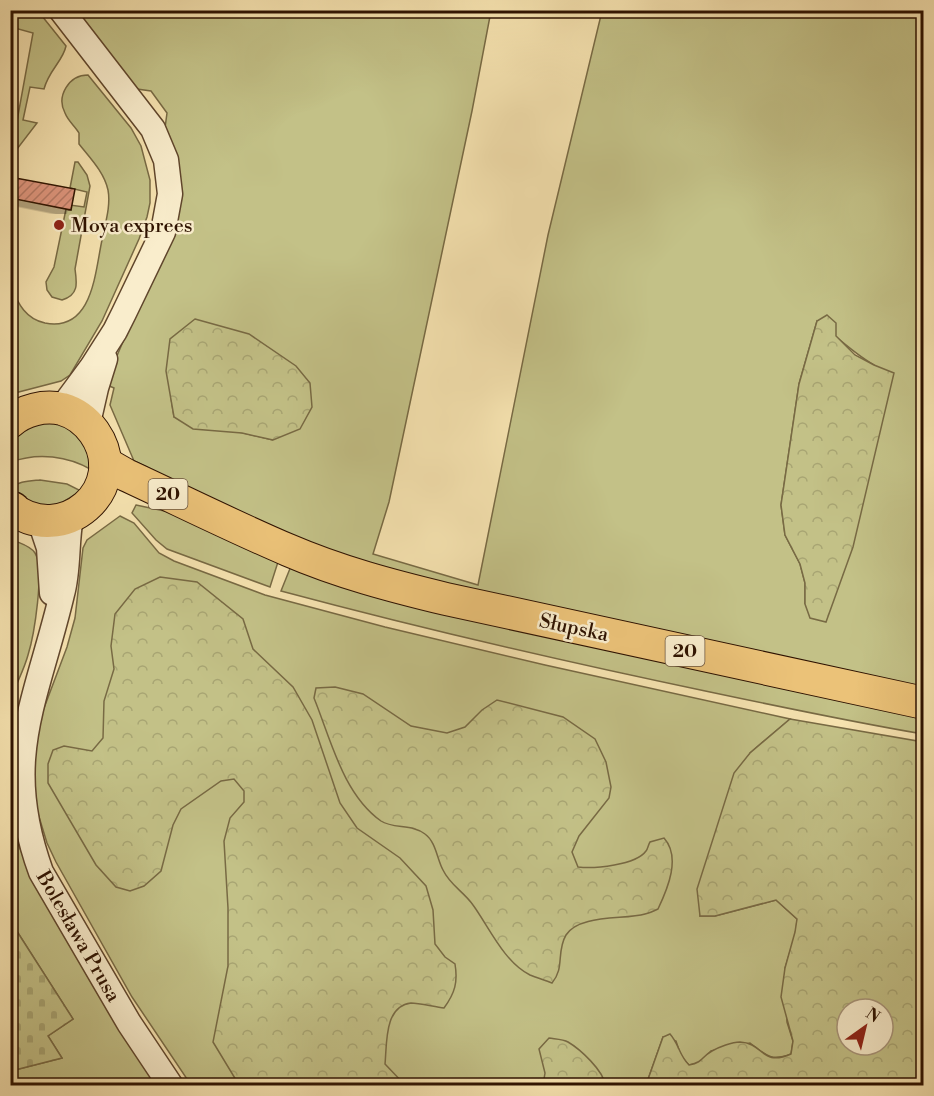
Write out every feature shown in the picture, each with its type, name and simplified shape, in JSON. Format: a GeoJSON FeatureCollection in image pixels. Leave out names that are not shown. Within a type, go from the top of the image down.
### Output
{"type":"FeatureCollection","features":[{"type":"Feature","properties":{"kind":"main road"},"geometry":{"type":"LineString","coordinates":[[12,420],[37,408],[75,416],[100,441],[102,477],[82,510],[71,517],[50,521],[18,511]]}},
{"type":"Feature","properties":{"kind":"main road","name":"Słupska"},"geometry":{"type":"LineString","coordinates":[[102,477],[165,504],[232,525],[297,554],[391,585],[924,703]]}},
{"type":"Feature","properties":{"kind":"street"},"geometry":{"type":"LineString","coordinates":[[61,10],[153,129],[162,147],[168,172],[169,204],[163,232],[115,331],[96,388],[75,416]]}},
{"type":"Feature","properties":{"kind":"street","name":"Bolesława Prusa"},"geometry":{"type":"LineString","coordinates":[[18,511],[49,548],[50,638]]}},
{"type":"Feature","properties":{"kind":"street","name":"Bolesława Prusa"},"geometry":{"type":"LineString","coordinates":[[71,517],[63,594],[16,741],[13,771],[18,813],[31,853],[41,872],[129,1023],[171,1086]]}},
{"type":"Feature","properties":{"kind":"green space"},"geometry":{"type":"Polygon","coordinates":[[[11,10],[38,11],[66,46],[44,89],[30,87],[23,120],[37,123],[17,149],[11,177],[11,154],[33,33],[11,27],[11,10]]]}},
{"type":"Feature","properties":{"kind":"green space"},"geometry":{"type":"Polygon","coordinates":[[[75,11],[491,11],[389,502],[373,554],[478,585],[548,235],[602,11],[923,11],[923,689],[394,576],[145,477],[147,467],[134,461],[110,405],[114,388],[105,384],[133,318],[175,156],[165,128],[167,113],[151,91],[137,89],[75,11]],[[817,321],[799,384],[781,505],[785,535],[800,564],[805,583],[805,604],[874,365],[817,321]],[[171,398],[174,417],[273,440],[171,398]]]}},
{"type":"Feature","properties":{"kind":"green space"},"geometry":{"type":"Polygon","coordinates":[[[88,75],[131,128],[141,146],[150,180],[150,203],[147,217],[102,321],[70,375],[61,381],[11,394],[11,288],[24,310],[33,318],[45,323],[61,323],[73,318],[82,309],[94,283],[109,202],[108,190],[100,171],[79,144],[79,133],[66,116],[62,100],[70,83],[81,76],[88,75]]]}},
{"type":"Feature","properties":{"kind":"green space"},"geometry":{"type":"Polygon","coordinates":[[[75,162],[78,162],[87,175],[90,186],[75,269],[76,288],[68,298],[62,300],[52,297],[47,290],[46,282],[54,267],[66,209],[69,210],[70,205],[84,207],[87,192],[70,188],[75,162]]]}},
{"type":"Feature","properties":{"kind":"green space"},"geometry":{"type":"Polygon","coordinates":[[[827,315],[836,323],[836,336],[855,355],[894,373],[853,547],[826,622],[810,618],[805,604],[805,583],[800,564],[785,535],[781,505],[799,384],[817,321],[827,315]]]}},
{"type":"Feature","properties":{"kind":"green space"},"geometry":{"type":"Polygon","coordinates":[[[195,319],[249,334],[296,366],[310,383],[312,407],[300,429],[273,440],[242,433],[193,429],[174,417],[166,371],[170,339],[195,319]]]}},
{"type":"Feature","properties":{"kind":"green space"},"geometry":{"type":"Polygon","coordinates":[[[52,419],[82,433],[92,470],[73,461],[53,457],[32,457],[11,462],[14,435],[52,419]]]}},
{"type":"Feature","properties":{"kind":"green space"},"geometry":{"type":"Polygon","coordinates":[[[40,480],[67,484],[81,491],[50,510],[19,498],[11,489],[20,483],[40,480]]]}},
{"type":"Feature","properties":{"kind":"green space"},"geometry":{"type":"Polygon","coordinates":[[[136,505],[174,513],[278,562],[270,587],[167,549],[132,513],[136,505]]]}},
{"type":"Feature","properties":{"kind":"green space"},"geometry":{"type":"Polygon","coordinates":[[[120,516],[134,523],[159,553],[174,561],[265,595],[385,627],[545,665],[790,719],[750,753],[700,916],[715,916],[776,900],[797,919],[796,932],[785,968],[787,1022],[793,1041],[791,1054],[778,1057],[769,1056],[750,1043],[711,1051],[700,1063],[689,1065],[681,1056],[676,1041],[663,1037],[646,1085],[191,1085],[132,997],[56,862],[47,843],[36,807],[33,785],[38,724],[67,647],[75,618],[83,548],[87,540],[120,516]]]}},
{"type":"Feature","properties":{"kind":"green space"},"geometry":{"type":"Polygon","coordinates":[[[11,539],[27,546],[35,553],[38,561],[39,587],[30,646],[11,699],[11,539]]]}},
{"type":"Feature","properties":{"kind":"green space"},"geometry":{"type":"Polygon","coordinates":[[[291,566],[923,711],[923,734],[602,669],[441,632],[281,591],[291,566]]]}},
{"type":"Feature","properties":{"kind":"green space"},"geometry":{"type":"Polygon","coordinates":[[[160,577],[197,582],[243,619],[253,649],[293,687],[312,720],[340,803],[357,828],[400,858],[426,886],[433,910],[435,944],[445,957],[455,964],[456,982],[444,1008],[411,1003],[402,1006],[391,1018],[385,1064],[405,1085],[239,1085],[213,1042],[228,966],[228,908],[224,841],[230,818],[244,802],[244,791],[234,779],[221,781],[181,809],[173,825],[161,871],[144,886],[130,891],[116,887],[96,865],[48,783],[48,764],[53,750],[64,746],[92,751],[103,738],[104,701],[114,669],[111,646],[115,614],[135,589],[160,577]]]}},
{"type":"Feature","properties":{"kind":"green space"},"geometry":{"type":"Polygon","coordinates":[[[335,687],[363,694],[411,726],[447,733],[465,727],[482,710],[497,700],[563,717],[595,739],[606,762],[611,787],[609,798],[579,836],[572,852],[578,867],[604,867],[633,860],[646,851],[650,842],[664,838],[672,854],[672,863],[666,892],[658,909],[636,916],[591,921],[572,928],[563,941],[560,966],[552,983],[521,969],[512,962],[469,900],[446,875],[429,837],[415,829],[381,821],[357,796],[340,765],[314,698],[316,688],[335,687]]]}},
{"type":"Feature","properties":{"kind":"green space"},"geometry":{"type":"Polygon","coordinates":[[[790,719],[923,742],[923,1085],[646,1085],[663,1037],[670,1034],[689,1065],[700,1061],[715,1049],[737,1042],[748,1043],[774,1058],[791,1054],[793,1041],[781,997],[785,968],[797,919],[776,900],[715,916],[700,916],[697,889],[734,773],[750,753],[790,719]]]}},
{"type":"Feature","properties":{"kind":"green space"},"geometry":{"type":"Polygon","coordinates":[[[10,824],[30,873],[161,1085],[11,1085],[11,1071],[62,1058],[48,1036],[73,1019],[11,922],[10,824]]]}},
{"type":"Feature","properties":{"kind":"green space"},"geometry":{"type":"Polygon","coordinates":[[[11,922],[73,1019],[48,1036],[62,1058],[11,1071],[11,922]]]}},
{"type":"Feature","properties":{"kind":"green space"},"geometry":{"type":"Polygon","coordinates":[[[549,1038],[566,1041],[579,1050],[596,1067],[605,1085],[543,1085],[545,1073],[539,1049],[549,1038]]]}},
{"type":"Feature","properties":{"kind":"building"},"geometry":{"type":"Polygon","coordinates":[[[10,177],[75,189],[71,210],[10,198],[10,177]]]}},
{"type":"Feature","properties":{"kind":"place","name":"Moya exprees"},"geometry":{"type":"Point","coordinates":[59,225]}}]}
